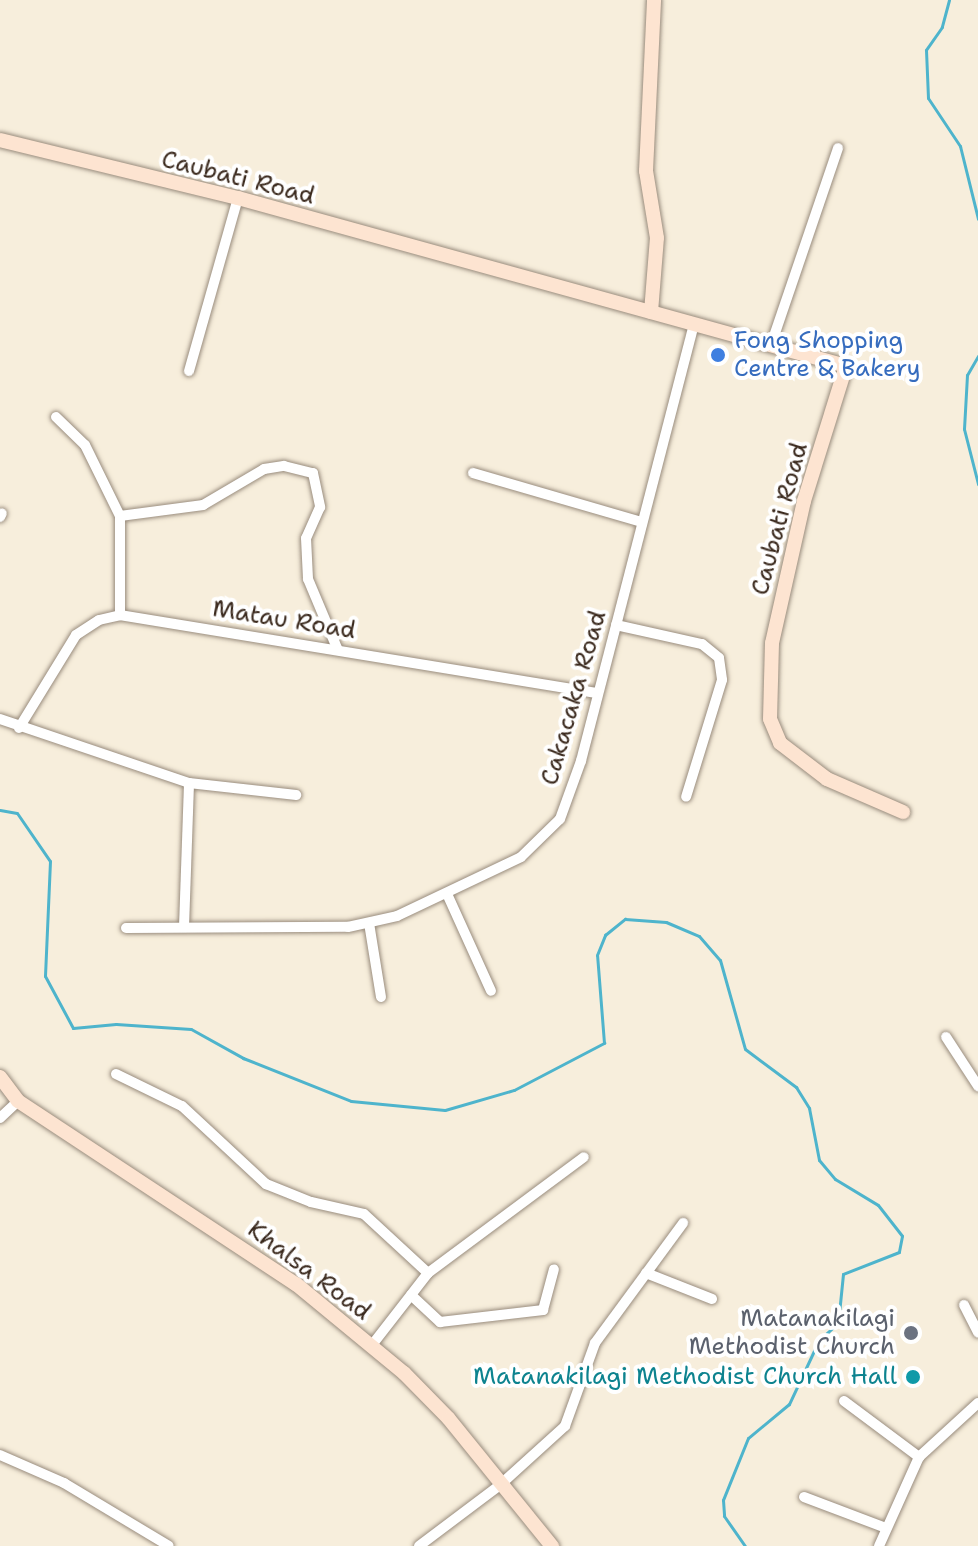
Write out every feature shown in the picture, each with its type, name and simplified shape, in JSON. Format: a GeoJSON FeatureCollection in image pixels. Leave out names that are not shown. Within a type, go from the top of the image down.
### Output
{"type":"FeatureCollection","features":[{"type":"Feature","properties":{"kind":"street"},"geometry":{"type":"LineString","coordinates":[[651,312],[657,238],[646,171],[654,0]]}},
{"type":"Feature","properties":{"kind":"street","name":"Caubati Road"},"geometry":{"type":"LineString","coordinates":[[0,140],[238,198],[846,366],[804,501],[772,643],[770,719],[780,743],[827,779],[903,812]]}},
{"type":"Feature","properties":{"kind":"street"},"geometry":{"type":"LineString","coordinates":[[771,345],[838,148]]}},
{"type":"Feature","properties":{"kind":"street"},"geometry":{"type":"LineString","coordinates":[[189,371],[238,198]]}},
{"type":"Feature","properties":{"kind":"street","name":"Cakacaka Road"},"geometry":{"type":"LineString","coordinates":[[126,928],[348,927],[369,923],[448,896],[521,857],[560,819],[598,693],[694,324]]}},
{"type":"Feature","properties":{"kind":"street"},"geometry":{"type":"LineString","coordinates":[[19,728],[76,635],[99,620],[120,615],[120,516],[107,480],[85,445],[56,417]]}},
{"type":"Feature","properties":{"kind":"street"},"geometry":{"type":"LineString","coordinates":[[120,516],[203,505],[264,469],[284,466],[313,473],[320,507],[306,538],[308,579],[337,648]]}},
{"type":"Feature","properties":{"kind":"street"},"geometry":{"type":"LineString","coordinates":[[473,473],[642,522]]}},
{"type":"Feature","properties":{"kind":"street","name":"Matau Road"},"geometry":{"type":"LineString","coordinates":[[120,615],[598,693]]}},
{"type":"Feature","properties":{"kind":"street"},"geometry":{"type":"LineString","coordinates":[[616,625],[702,644],[719,658],[722,680],[686,797]]}},
{"type":"Feature","properties":{"kind":"street"},"geometry":{"type":"LineString","coordinates":[[0,719],[19,728],[189,783],[296,795]]}},
{"type":"Feature","properties":{"kind":"street"},"geometry":{"type":"LineString","coordinates":[[184,927],[189,783]]}},
{"type":"Feature","properties":{"kind":"street"},"geometry":{"type":"LineString","coordinates":[[448,896],[491,991]]}},
{"type":"Feature","properties":{"kind":"street"},"geometry":{"type":"LineString","coordinates":[[369,923],[381,997]]}},
{"type":"Feature","properties":{"kind":"street"},"geometry":{"type":"LineString","coordinates":[[946,1037],[978,1086]]}},
{"type":"Feature","properties":{"kind":"street"},"geometry":{"type":"LineString","coordinates":[[116,1074],[182,1106],[266,1184],[311,1202],[364,1214],[428,1273]]}},
{"type":"Feature","properties":{"kind":"street","name":"Khalsa Road"},"geometry":{"type":"LineString","coordinates":[[0,1077],[18,1101],[296,1284],[372,1345],[449,1419],[552,1546]]}},
{"type":"Feature","properties":{"kind":"street"},"geometry":{"type":"LineString","coordinates":[[0,1118],[18,1101]]}},
{"type":"Feature","properties":{"kind":"street"},"geometry":{"type":"LineString","coordinates":[[372,1345],[428,1273],[584,1157]]}},
{"type":"Feature","properties":{"kind":"street"},"geometry":{"type":"LineString","coordinates":[[419,1546],[500,1485],[565,1426],[595,1343],[683,1223]]}},
{"type":"Feature","properties":{"kind":"street"},"geometry":{"type":"LineString","coordinates":[[411,1295],[440,1322],[543,1310],[554,1269]]}},
{"type":"Feature","properties":{"kind":"street"},"geometry":{"type":"LineString","coordinates":[[646,1273],[712,1299]]}},
{"type":"Feature","properties":{"kind":"street"},"geometry":{"type":"LineString","coordinates":[[964,1305],[978,1333]]}},
{"type":"Feature","properties":{"kind":"street"},"geometry":{"type":"LineString","coordinates":[[844,1401],[919,1457]]}},
{"type":"Feature","properties":{"kind":"street"},"geometry":{"type":"LineString","coordinates":[[879,1546],[919,1457],[978,1403]]}},
{"type":"Feature","properties":{"kind":"street"},"geometry":{"type":"LineString","coordinates":[[0,1455],[64,1483],[169,1546]]}},
{"type":"Feature","properties":{"kind":"street"},"geometry":{"type":"LineString","coordinates":[[804,1497],[886,1528]]}},
{"type":"Feature","properties":{"kind":"waterway"},"geometry":{"type":"LineString","coordinates":[[949,0],[942,27],[926,50],[928,98],[960,146],[978,219]]}},
{"type":"Feature","properties":{"kind":"waterway"},"geometry":{"type":"LineString","coordinates":[[978,356],[967,375],[964,429],[978,484]]}},
{"type":"Feature","properties":{"kind":"waterway"},"geometry":{"type":"LineString","coordinates":[[0,810],[17,813],[50,861],[45,976],[73,1028],[116,1024],[191,1029],[243,1058],[351,1101],[445,1110],[514,1090],[604,1043],[597,955],[605,935],[625,919],[666,922],[699,936],[720,960],[745,1049],[796,1087],[809,1108],[819,1160],[835,1179],[878,1205],[902,1236],[899,1252],[843,1274],[838,1323],[819,1340],[789,1404],[748,1438],[723,1500],[724,1516],[745,1546]]}},
{"type":"Feature","properties":{"kind":"place","name":"Fong Shopping Centre & Bakery"},"geometry":{"type":"Point","coordinates":[718,355]}},
{"type":"Feature","properties":{"kind":"place","name":"Matanakilagi Methodist Church"},"geometry":{"type":"Point","coordinates":[911,1333]}},
{"type":"Feature","properties":{"kind":"place","name":"Matanakilagi Methodist Church Hall"},"geometry":{"type":"Point","coordinates":[913,1377]}}]}
